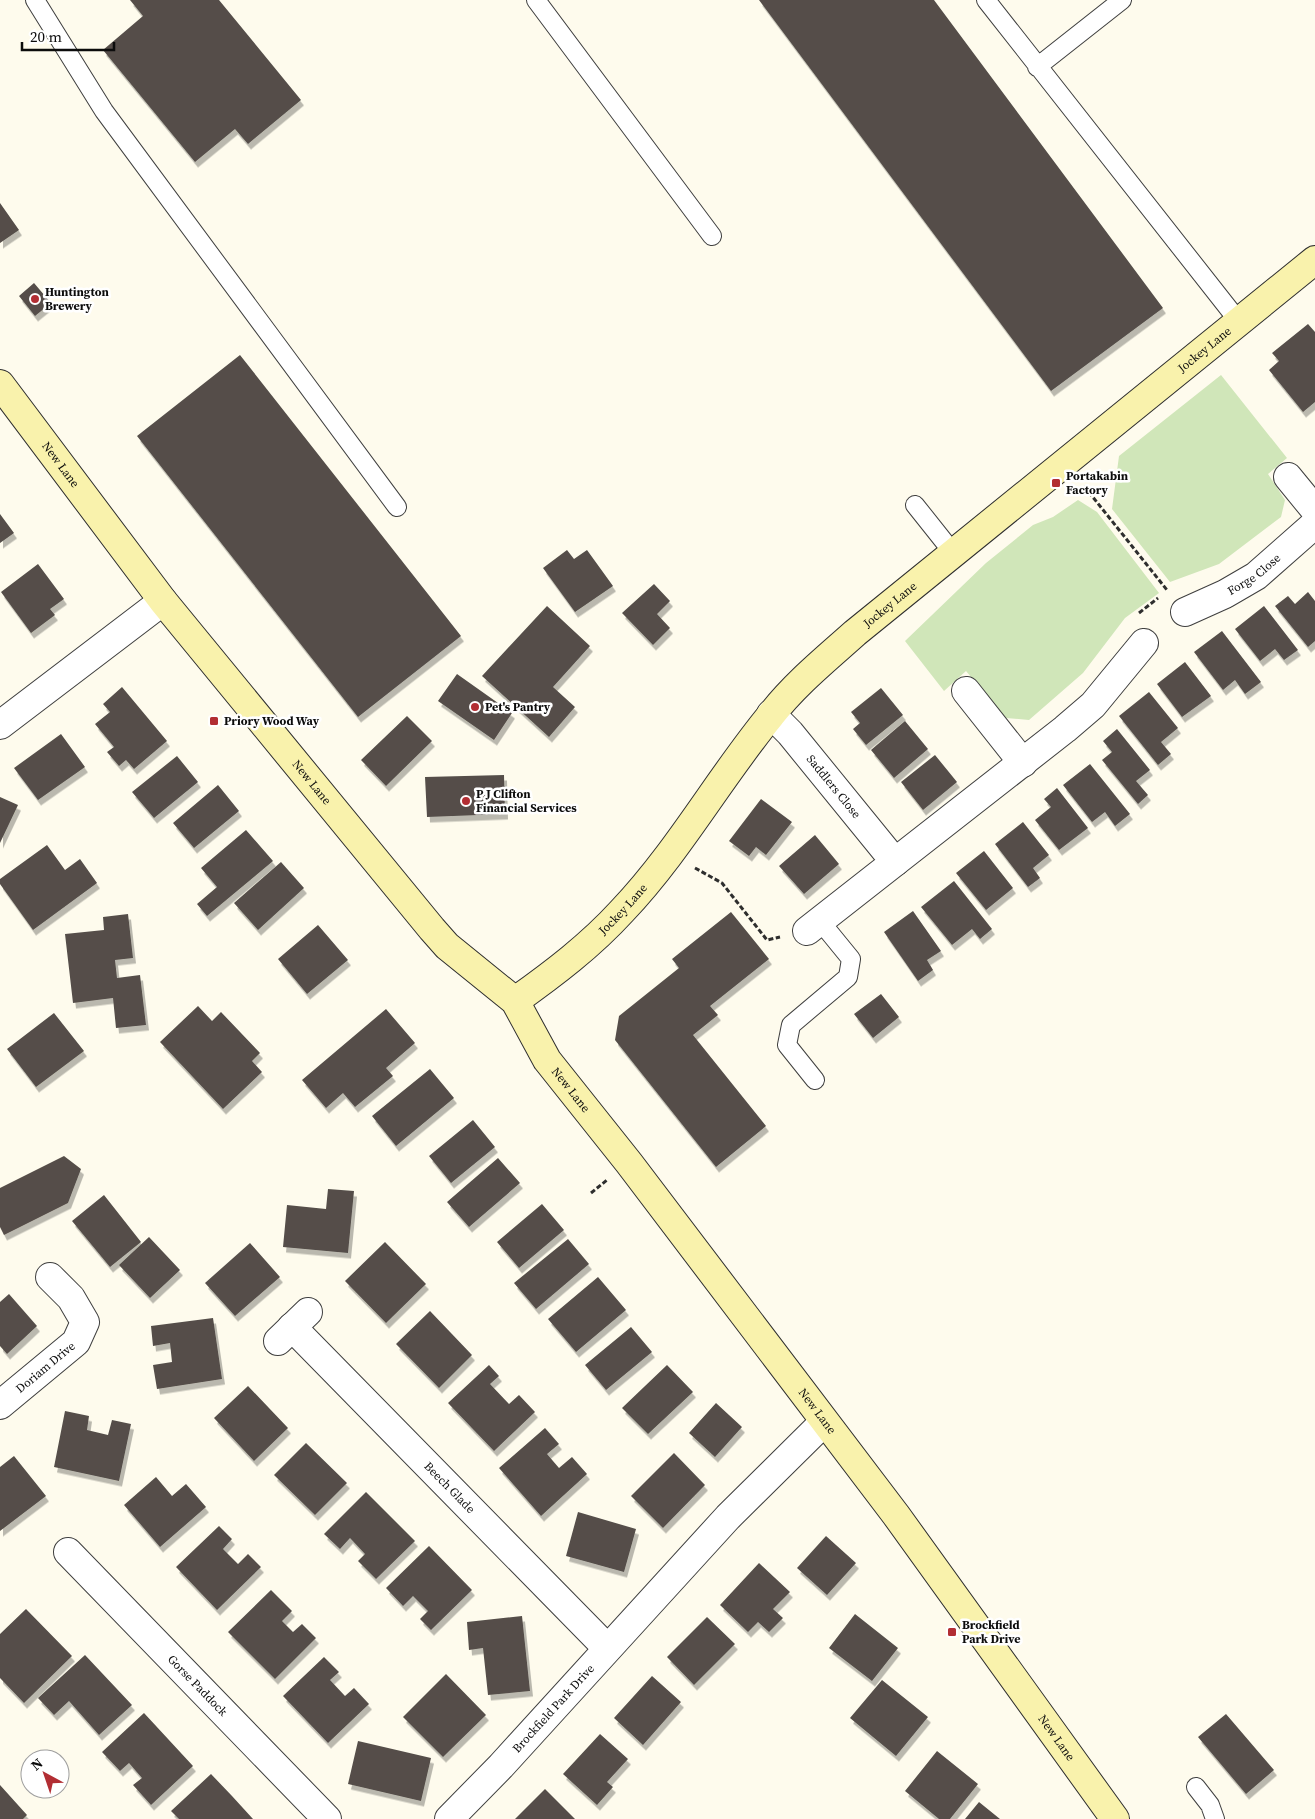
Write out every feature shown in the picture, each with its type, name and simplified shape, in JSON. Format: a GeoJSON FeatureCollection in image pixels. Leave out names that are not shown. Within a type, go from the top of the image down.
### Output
{"type":"FeatureCollection","features":[{"type":"Feature","properties":{"kind":"street","name":"Jockey Lane"},"geometry":{"type":"LineString","coordinates":[[515,1001],[583,950],[623,910],[687,830],[771,714],[812,671],[1315,260]]}},
{"type":"Feature","properties":{"kind":"street","name":"New Lane"},"geometry":{"type":"LineString","coordinates":[[0,384],[163,601],[432,929],[447,946],[515,1001],[547,1060],[629,1163],[954,1594],[1115,1819]]}},
{"type":"Feature","properties":{"kind":"street"},"geometry":{"type":"LineString","coordinates":[[1288,477],[1315,510]]}},
{"type":"Feature","properties":{"kind":"street","name":"Forge Close"},"geometry":{"type":"LineString","coordinates":[[1185,612],[1225,594],[1256,576],[1315,524]]}},
{"type":"Feature","properties":{"kind":"street"},"geometry":{"type":"LineString","coordinates":[[0,725],[163,601]]}},
{"type":"Feature","properties":{"kind":"street"},"geometry":{"type":"LineString","coordinates":[[813,926],[1023,763],[1093,705],[1144,643]]}},
{"type":"Feature","properties":{"kind":"street"},"geometry":{"type":"LineString","coordinates":[[966,691],[1023,763]]}},
{"type":"Feature","properties":{"kind":"street","name":"Saddlers Close"},"geometry":{"type":"LineString","coordinates":[[771,714],[790,733],[894,862]]}},
{"type":"Feature","properties":{"kind":"street","name":"Doriam Drive"},"geometry":{"type":"LineString","coordinates":[[0,1405],[76,1342],[84,1322],[71,1298],[50,1277]]}},
{"type":"Feature","properties":{"kind":"street","name":"Beech Glade"},"geometry":{"type":"LineString","coordinates":[[293,1326],[607,1648]]}},
{"type":"Feature","properties":{"kind":"street","name":"Brockfield Park Drive"},"geometry":{"type":"LineString","coordinates":[[449,1819],[501,1766],[728,1517],[824,1422]]}},
{"type":"Feature","properties":{"kind":"street","name":"Gorse Paddock"},"geometry":{"type":"LineString","coordinates":[[68,1553],[327,1819]]}},
{"type":"Feature","properties":{"kind":"lane"},"geometry":{"type":"LineString","coordinates":[[35,0],[104,110],[397,507]]}},
{"type":"Feature","properties":{"kind":"lane"},"geometry":{"type":"LineString","coordinates":[[536,0],[712,236]]}},
{"type":"Feature","properties":{"kind":"lane"},"geometry":{"type":"LineString","coordinates":[[986,0],[1240,323]]}},
{"type":"Feature","properties":{"kind":"lane"},"geometry":{"type":"LineString","coordinates":[[1037,67],[1122,0]]}},
{"type":"Feature","properties":{"kind":"lane"},"geometry":{"type":"LineString","coordinates":[[915,505],[954,554]]}},
{"type":"Feature","properties":{"kind":"lane"},"geometry":{"type":"LineString","coordinates":[[813,926],[851,960],[848,977],[791,1025],[787,1045],[815,1080]]}},
{"type":"Feature","properties":{"kind":"lane"},"geometry":{"type":"LineString","coordinates":[[1196,1787],[1210,1804],[1215,1819]]}},
{"type":"Feature","properties":{"kind":"path"},"geometry":{"type":"LineString","coordinates":[[1078,479],[1168,591]]}},
{"type":"Feature","properties":{"kind":"path"},"geometry":{"type":"LineString","coordinates":[[688,875],[700,859]]}},
{"type":"Feature","properties":{"kind":"path"},"geometry":{"type":"LineString","coordinates":[[695,868],[722,883],[768,940],[813,926]]}},
{"type":"Feature","properties":{"kind":"green space"},"geometry":{"type":"Polygon","coordinates":[[[1221,375],[1287,458],[1268,474],[1285,500],[1281,517],[1219,564],[1170,582],[1112,509],[1119,456],[1221,375]]]}},
{"type":"Feature","properties":{"kind":"green space"},"geometry":{"type":"Polygon","coordinates":[[[1078,500],[1097,512],[1159,593],[1125,618],[1083,673],[1029,720],[1006,718],[966,671],[944,691],[905,641],[986,563],[1033,525],[1053,517],[1078,500]]]}},
{"type":"Feature","properties":{"kind":"building"},"geometry":{"type":"Polygon","coordinates":[[[130,0],[219,0],[301,100],[248,144],[235,129],[195,162],[103,50],[143,16],[130,0]]]}},
{"type":"Feature","properties":{"kind":"building"},"geometry":{"type":"Polygon","coordinates":[[[759,0],[934,0],[1163,308],[1051,391],[759,0]]]}},
{"type":"Feature","properties":{"kind":"building"},"geometry":{"type":"Polygon","coordinates":[[[0,203],[19,230],[0,243],[0,203]]]}},
{"type":"Feature","properties":{"kind":"building","name":"Huntington Brewery"},"geometry":{"type":"Polygon","coordinates":[[[34,283],[51,303],[35,316],[19,296],[34,283]]]}},
{"type":"Feature","properties":{"kind":"building"},"geometry":{"type":"Polygon","coordinates":[[[1308,324],[1315,332],[1315,402],[1303,412],[1269,370],[1279,361],[1272,353],[1308,324]]]}},
{"type":"Feature","properties":{"kind":"building"},"geometry":{"type":"Polygon","coordinates":[[[240,355],[461,636],[358,717],[137,436],[240,355]]]}},
{"type":"Feature","properties":{"kind":"building"},"geometry":{"type":"Polygon","coordinates":[[[0,514],[14,533],[0,543],[0,514]]]}},
{"type":"Feature","properties":{"kind":"building"},"geometry":{"type":"Polygon","coordinates":[[[567,550],[574,559],[587,550],[613,586],[575,612],[543,568],[567,550]]]}},
{"type":"Feature","properties":{"kind":"building"},"geometry":{"type":"Polygon","coordinates":[[[38,564],[64,599],[50,609],[55,615],[31,633],[1,592],[38,564]]]}},
{"type":"Feature","properties":{"kind":"building"},"geometry":{"type":"Polygon","coordinates":[[[654,584],[670,601],[657,614],[670,628],[653,645],[622,613],[654,584]]]}},
{"type":"Feature","properties":{"kind":"building"},"geometry":{"type":"Polygon","coordinates":[[[1308,592],[1315,601],[1315,641],[1308,647],[1275,606],[1288,596],[1295,604],[1308,592]]]}},
{"type":"Feature","properties":{"kind":"building"},"geometry":{"type":"Polygon","coordinates":[[[547,606],[590,646],[553,687],[575,707],[549,737],[482,676],[547,606]]]}},
{"type":"Feature","properties":{"kind":"building"},"geometry":{"type":"Polygon","coordinates":[[[1264,606],[1298,650],[1284,660],[1275,649],[1260,661],[1235,629],[1264,606]]]}},
{"type":"Feature","properties":{"kind":"building"},"geometry":{"type":"Polygon","coordinates":[[[1222,631],[1261,682],[1245,694],[1235,680],[1223,690],[1194,652],[1222,631]]]}},
{"type":"Feature","properties":{"kind":"building"},"geometry":{"type":"Polygon","coordinates":[[[1185,662],[1211,696],[1182,717],[1157,684],[1185,662]]]}},
{"type":"Feature","properties":{"kind":"building","name":"Pet's Pantry"},"geometry":{"type":"Polygon","coordinates":[[[457,674],[512,713],[494,740],[438,701],[457,674]]]}},
{"type":"Feature","properties":{"kind":"building"},"geometry":{"type":"Polygon","coordinates":[[[122,687],[167,741],[134,769],[126,760],[119,766],[107,752],[114,747],[95,724],[110,712],[103,704],[122,687]]]}},
{"type":"Feature","properties":{"kind":"building"},"geometry":{"type":"Polygon","coordinates":[[[881,688],[903,715],[866,745],[853,729],[860,723],[851,712],[881,688]]]}},
{"type":"Feature","properties":{"kind":"building"},"geometry":{"type":"Polygon","coordinates":[[[1149,692],[1178,728],[1161,742],[1171,754],[1158,765],[1119,716],[1149,692]]]}},
{"type":"Feature","properties":{"kind":"building"},"geometry":{"type":"Polygon","coordinates":[[[407,716],[432,741],[386,786],[361,760],[407,716]]]}},
{"type":"Feature","properties":{"kind":"building"},"geometry":{"type":"Polygon","coordinates":[[[905,721],[928,749],[894,778],[871,750],[905,721]]]}},
{"type":"Feature","properties":{"kind":"building"},"geometry":{"type":"Polygon","coordinates":[[[1117,729],[1150,770],[1136,781],[1148,795],[1138,804],[1102,760],[1112,752],[1103,741],[1117,729]]]}},
{"type":"Feature","properties":{"kind":"building"},"geometry":{"type":"Polygon","coordinates":[[[61,734],[85,767],[38,800],[14,768],[61,734]]]}},
{"type":"Feature","properties":{"kind":"building"},"geometry":{"type":"Polygon","coordinates":[[[935,755],[957,782],[923,810],[901,782],[935,755]]]}},
{"type":"Feature","properties":{"kind":"building"},"geometry":{"type":"Polygon","coordinates":[[[177,756],[198,782],[154,818],[132,792],[177,756]]]}},
{"type":"Feature","properties":{"kind":"building"},"geometry":{"type":"Polygon","coordinates":[[[1090,764],[1130,814],[1115,826],[1105,812],[1092,822],[1063,785],[1090,764]]]}},
{"type":"Feature","properties":{"kind":"building","name":"P J Clifton Financial Services"},"geometry":{"type":"Polygon","coordinates":[[[504,775],[505,814],[427,817],[425,777],[504,775]]]}},
{"type":"Feature","properties":{"kind":"building"},"geometry":{"type":"Polygon","coordinates":[[[218,785],[239,811],[194,848],[173,823],[218,785]]]}},
{"type":"Feature","properties":{"kind":"building"},"geometry":{"type":"Polygon","coordinates":[[[1057,788],[1088,828],[1059,850],[1035,820],[1051,807],[1044,799],[1057,788]]]}},
{"type":"Feature","properties":{"kind":"building"},"geometry":{"type":"Polygon","coordinates":[[[0,797],[18,805],[0,843],[0,797]]]}},
{"type":"Feature","properties":{"kind":"building"},"geometry":{"type":"Polygon","coordinates":[[[761,799],[792,822],[766,855],[756,847],[749,856],[729,841],[761,799]]]}},
{"type":"Feature","properties":{"kind":"building"},"geometry":{"type":"Polygon","coordinates":[[[1023,822],[1049,855],[1033,868],[1040,878],[1028,887],[995,844],[1023,822]]]}},
{"type":"Feature","properties":{"kind":"building"},"geometry":{"type":"Polygon","coordinates":[[[246,830],[273,861],[207,916],[197,904],[217,887],[201,868],[246,830]]]}},
{"type":"Feature","properties":{"kind":"building"},"geometry":{"type":"Polygon","coordinates":[[[815,835],[839,864],[804,894],[779,866],[815,835]]]}},
{"type":"Feature","properties":{"kind":"building"},"geometry":{"type":"Polygon","coordinates":[[[47,845],[65,870],[80,859],[97,883],[33,930],[0,884],[0,879],[47,845]]]}},
{"type":"Feature","properties":{"kind":"building"},"geometry":{"type":"Polygon","coordinates":[[[984,851],[1013,888],[986,910],[956,873],[984,851]]]}},
{"type":"Feature","properties":{"kind":"building"},"geometry":{"type":"Polygon","coordinates":[[[281,862],[304,888],[258,930],[234,903],[281,862]]]}},
{"type":"Feature","properties":{"kind":"building"},"geometry":{"type":"Polygon","coordinates":[[[954,881],[992,929],[980,939],[972,929],[952,945],[921,907],[954,881]]]}},
{"type":"Feature","properties":{"kind":"building"},"geometry":{"type":"Polygon","coordinates":[[[913,911],[941,951],[927,960],[933,970],[918,981],[884,932],[913,911]]]}},
{"type":"Feature","properties":{"kind":"building"},"geometry":{"type":"Polygon","coordinates":[[[731,912],[769,959],[710,1006],[718,1015],[693,1035],[766,1126],[716,1167],[615,1040],[619,1016],[679,968],[672,959],[731,912]]]}},
{"type":"Feature","properties":{"kind":"building"},"geometry":{"type":"Polygon","coordinates":[[[128,914],[133,958],[115,960],[117,978],[140,975],[146,1025],[116,1028],[113,998],[73,1003],[65,934],[104,930],[103,917],[128,914]]]}},
{"type":"Feature","properties":{"kind":"building"},"geometry":{"type":"Polygon","coordinates":[[[318,925],[348,960],[307,994],[278,959],[318,925]]]}},
{"type":"Feature","properties":{"kind":"building"},"geometry":{"type":"Polygon","coordinates":[[[881,994],[899,1017],[873,1038],[854,1014],[881,994]]]}},
{"type":"Feature","properties":{"kind":"building"},"geometry":{"type":"Polygon","coordinates":[[[198,1006],[212,1021],[221,1012],[260,1053],[252,1061],[262,1072],[223,1109],[160,1042],[198,1006]]]}},
{"type":"Feature","properties":{"kind":"building"},"geometry":{"type":"Polygon","coordinates":[[[386,1009],[415,1043],[386,1068],[393,1076],[355,1107],[343,1093],[326,1108],[302,1080],[386,1009]]]}},
{"type":"Feature","properties":{"kind":"building"},"geometry":{"type":"Polygon","coordinates":[[[54,1013],[84,1051],[36,1087],[7,1049],[54,1013]]]}},
{"type":"Feature","properties":{"kind":"building"},"geometry":{"type":"Polygon","coordinates":[[[430,1069],[454,1098],[396,1146],[372,1116],[430,1069]]]}},
{"type":"Feature","properties":{"kind":"building"},"geometry":{"type":"Polygon","coordinates":[[[473,1120],[495,1147],[451,1183],[429,1156],[473,1120]]]}},
{"type":"Feature","properties":{"kind":"building"},"geometry":{"type":"Polygon","coordinates":[[[64,1156],[81,1169],[68,1203],[4,1235],[0,1227],[0,1188],[64,1156]]]}},
{"type":"Feature","properties":{"kind":"building"},"geometry":{"type":"Polygon","coordinates":[[[498,1158],[520,1183],[469,1227],[447,1202],[498,1158]]]}},
{"type":"Feature","properties":{"kind":"building"},"geometry":{"type":"Polygon","coordinates":[[[328,1189],[354,1191],[348,1253],[283,1247],[287,1205],[326,1209],[328,1189]]]}},
{"type":"Feature","properties":{"kind":"building"},"geometry":{"type":"Polygon","coordinates":[[[104,1195],[141,1242],[110,1267],[72,1221],[104,1195]]]}},
{"type":"Feature","properties":{"kind":"building"},"geometry":{"type":"Polygon","coordinates":[[[542,1204],[564,1230],[519,1268],[497,1242],[542,1204]]]}},
{"type":"Feature","properties":{"kind":"building"},"geometry":{"type":"Polygon","coordinates":[[[149,1237],[180,1270],[150,1298],[119,1265],[149,1237]]]}},
{"type":"Feature","properties":{"kind":"building"},"geometry":{"type":"Polygon","coordinates":[[[568,1239],[589,1264],[536,1309],[514,1283],[568,1239]]]}},
{"type":"Feature","properties":{"kind":"building"},"geometry":{"type":"Polygon","coordinates":[[[385,1242],[426,1284],[386,1323],[345,1281],[385,1242]]]}},
{"type":"Feature","properties":{"kind":"building"},"geometry":{"type":"Polygon","coordinates":[[[250,1243],[280,1277],[235,1316],[205,1283],[250,1243]]]}},
{"type":"Feature","properties":{"kind":"building"},"geometry":{"type":"Polygon","coordinates":[[[598,1277],[626,1310],[576,1352],[548,1319],[598,1277]]]}},
{"type":"Feature","properties":{"kind":"building"},"geometry":{"type":"Polygon","coordinates":[[[9,1294],[37,1326],[7,1354],[0,1346],[0,1302],[9,1294]]]}},
{"type":"Feature","properties":{"kind":"building"},"geometry":{"type":"Polygon","coordinates":[[[430,1311],[472,1355],[439,1388],[396,1344],[430,1311]]]}},
{"type":"Feature","properties":{"kind":"building"},"geometry":{"type":"Polygon","coordinates":[[[213,1318],[222,1379],[157,1389],[153,1365],[172,1362],[170,1343],[153,1346],[151,1326],[213,1318]]]}},
{"type":"Feature","properties":{"kind":"building"},"geometry":{"type":"Polygon","coordinates":[[[631,1327],[652,1352],[606,1390],[585,1365],[631,1327]]]}},
{"type":"Feature","properties":{"kind":"building"},"geometry":{"type":"Polygon","coordinates":[[[489,1365],[499,1376],[490,1384],[509,1404],[519,1395],[535,1412],[494,1451],[448,1403],[489,1365]]]}},
{"type":"Feature","properties":{"kind":"building"},"geometry":{"type":"Polygon","coordinates":[[[667,1365],[693,1392],[648,1434],[622,1408],[667,1365]]]}},
{"type":"Feature","properties":{"kind":"building"},"geometry":{"type":"Polygon","coordinates":[[[248,1386],[288,1428],[254,1461],[214,1418],[248,1386]]]}},
{"type":"Feature","properties":{"kind":"building"},"geometry":{"type":"Polygon","coordinates":[[[716,1403],[742,1427],[715,1457],[689,1433],[716,1403]]]}},
{"type":"Feature","properties":{"kind":"building"},"geometry":{"type":"Polygon","coordinates":[[[65,1411],[89,1416],[87,1430],[108,1435],[112,1420],[131,1424],[119,1481],[54,1467],[65,1411]]]}},
{"type":"Feature","properties":{"kind":"building"},"geometry":{"type":"Polygon","coordinates":[[[545,1428],[559,1444],[547,1454],[559,1468],[572,1457],[587,1474],[541,1516],[499,1468],[545,1428]]]}},
{"type":"Feature","properties":{"kind":"building"},"geometry":{"type":"Polygon","coordinates":[[[306,1443],[347,1483],[315,1515],[274,1475],[306,1443]]]}},
{"type":"Feature","properties":{"kind":"building"},"geometry":{"type":"Polygon","coordinates":[[[674,1453],[705,1485],[663,1528],[631,1496],[674,1453]]]}},
{"type":"Feature","properties":{"kind":"building"},"geometry":{"type":"Polygon","coordinates":[[[14,1456],[46,1496],[0,1531],[0,1467],[14,1456]]]}},
{"type":"Feature","properties":{"kind":"building"},"geometry":{"type":"Polygon","coordinates":[[[156,1477],[172,1496],[186,1484],[206,1507],[160,1547],[124,1505],[156,1477]]]}},
{"type":"Feature","properties":{"kind":"building"},"geometry":{"type":"Polygon","coordinates":[[[366,1492],[415,1541],[376,1579],[358,1561],[365,1554],[350,1538],[340,1549],[324,1534],[366,1492]]]}},
{"type":"Feature","properties":{"kind":"building"},"geometry":{"type":"Polygon","coordinates":[[[578,1512],[636,1529],[624,1572],[566,1556],[578,1512]]]}},
{"type":"Feature","properties":{"kind":"building"},"geometry":{"type":"Polygon","coordinates":[[[219,1526],[232,1539],[223,1549],[238,1564],[248,1554],[261,1567],[217,1610],[176,1567],[219,1526]]]}},
{"type":"Feature","properties":{"kind":"building"},"geometry":{"type":"Polygon","coordinates":[[[826,1536],[856,1563],[827,1595],[797,1568],[826,1536]]]}},
{"type":"Feature","properties":{"kind":"building"},"geometry":{"type":"Polygon","coordinates":[[[429,1546],[472,1590],[431,1630],[420,1619],[428,1611],[413,1596],[403,1606],[386,1588],[429,1546]]]}},
{"type":"Feature","properties":{"kind":"building"},"geometry":{"type":"Polygon","coordinates":[[[759,1563],[790,1592],[773,1609],[783,1618],[769,1632],[758,1622],[748,1632],[720,1605],[759,1563]]]}},
{"type":"Feature","properties":{"kind":"building"},"geometry":{"type":"Polygon","coordinates":[[[271,1590],[292,1611],[282,1621],[293,1632],[302,1624],[316,1638],[275,1679],[228,1632],[271,1590]]]}},
{"type":"Feature","properties":{"kind":"building"},"geometry":{"type":"Polygon","coordinates":[[[26,1609],[72,1656],[24,1703],[0,1678],[0,1634],[26,1609]]]}},
{"type":"Feature","properties":{"kind":"building"},"geometry":{"type":"Polygon","coordinates":[[[855,1614],[898,1648],[872,1681],[829,1648],[855,1614]]]}},
{"type":"Feature","properties":{"kind":"building"},"geometry":{"type":"Polygon","coordinates":[[[522,1616],[530,1691],[488,1695],[483,1648],[469,1650],[467,1622],[522,1616]]]}},
{"type":"Feature","properties":{"kind":"building"},"geometry":{"type":"Polygon","coordinates":[[[707,1617],[735,1644],[694,1685],[667,1657],[707,1617]]]}},
{"type":"Feature","properties":{"kind":"building"},"geometry":{"type":"Polygon","coordinates":[[[85,1655],[132,1705],[99,1735],[69,1701],[54,1715],[38,1698],[85,1655]]]}},
{"type":"Feature","properties":{"kind":"building"},"geometry":{"type":"Polygon","coordinates":[[[324,1657],[339,1672],[330,1680],[345,1696],[354,1688],[369,1704],[328,1743],[283,1696],[324,1657]]]}},
{"type":"Feature","properties":{"kind":"building"},"geometry":{"type":"Polygon","coordinates":[[[446,1674],[486,1715],[443,1757],[403,1717],[446,1674]]]}},
{"type":"Feature","properties":{"kind":"building"},"geometry":{"type":"Polygon","coordinates":[[[652,1676],[681,1702],[643,1745],[614,1718],[652,1676]]]}},
{"type":"Feature","properties":{"kind":"building"},"geometry":{"type":"Polygon","coordinates":[[[882,1680],[928,1717],[896,1756],[850,1718],[882,1680]]]}},
{"type":"Feature","properties":{"kind":"building"},"geometry":{"type":"Polygon","coordinates":[[[144,1713],[193,1766],[151,1805],[133,1785],[142,1778],[129,1763],[120,1771],[102,1752],[144,1713]]]}},
{"type":"Feature","properties":{"kind":"building"},"geometry":{"type":"Polygon","coordinates":[[[1226,1714],[1274,1770],[1246,1794],[1198,1737],[1226,1714]]]}},
{"type":"Feature","properties":{"kind":"building"},"geometry":{"type":"Polygon","coordinates":[[[600,1734],[628,1759],[607,1782],[613,1787],[597,1805],[563,1774],[600,1734]]]}},
{"type":"Feature","properties":{"kind":"building"},"geometry":{"type":"Polygon","coordinates":[[[358,1741],[431,1758],[421,1801],[348,1784],[358,1741]]]}},
{"type":"Feature","properties":{"kind":"building"},"geometry":{"type":"Polygon","coordinates":[[[937,1751],[978,1784],[950,1819],[939,1819],[905,1791],[937,1751]]]}},
{"type":"Feature","properties":{"kind":"building"},"geometry":{"type":"Polygon","coordinates":[[[211,1774],[253,1819],[179,1819],[171,1811],[211,1774]]]}},
{"type":"Feature","properties":{"kind":"building"},"geometry":{"type":"Polygon","coordinates":[[[0,1785],[27,1815],[23,1819],[0,1819],[0,1785]]]}},
{"type":"Feature","properties":{"kind":"building"},"geometry":{"type":"Polygon","coordinates":[[[545,1789],[575,1819],[515,1819],[545,1789]]]}},
{"type":"Feature","properties":{"kind":"building"},"geometry":{"type":"Polygon","coordinates":[[[979,1802],[1000,1819],[965,1819],[979,1802]]]}},
{"type":"Feature","properties":{"kind":"place","name":"Huntington Brewery"},"geometry":{"type":"Point","coordinates":[35,299]}},
{"type":"Feature","properties":{"kind":"place","name":"Portakabin Factory"},"geometry":{"type":"Point","coordinates":[1056,483]}},
{"type":"Feature","properties":{"kind":"place","name":"Pet's Pantry"},"geometry":{"type":"Point","coordinates":[475,707]}},
{"type":"Feature","properties":{"kind":"place","name":"Priory Wood Way"},"geometry":{"type":"Point","coordinates":[214,721]}},
{"type":"Feature","properties":{"kind":"place","name":"P J Clifton Financial Services"},"geometry":{"type":"Point","coordinates":[466,801]}},
{"type":"Feature","properties":{"kind":"place","name":"Brockfield Park Drive"},"geometry":{"type":"Point","coordinates":[952,1632]}}]}
